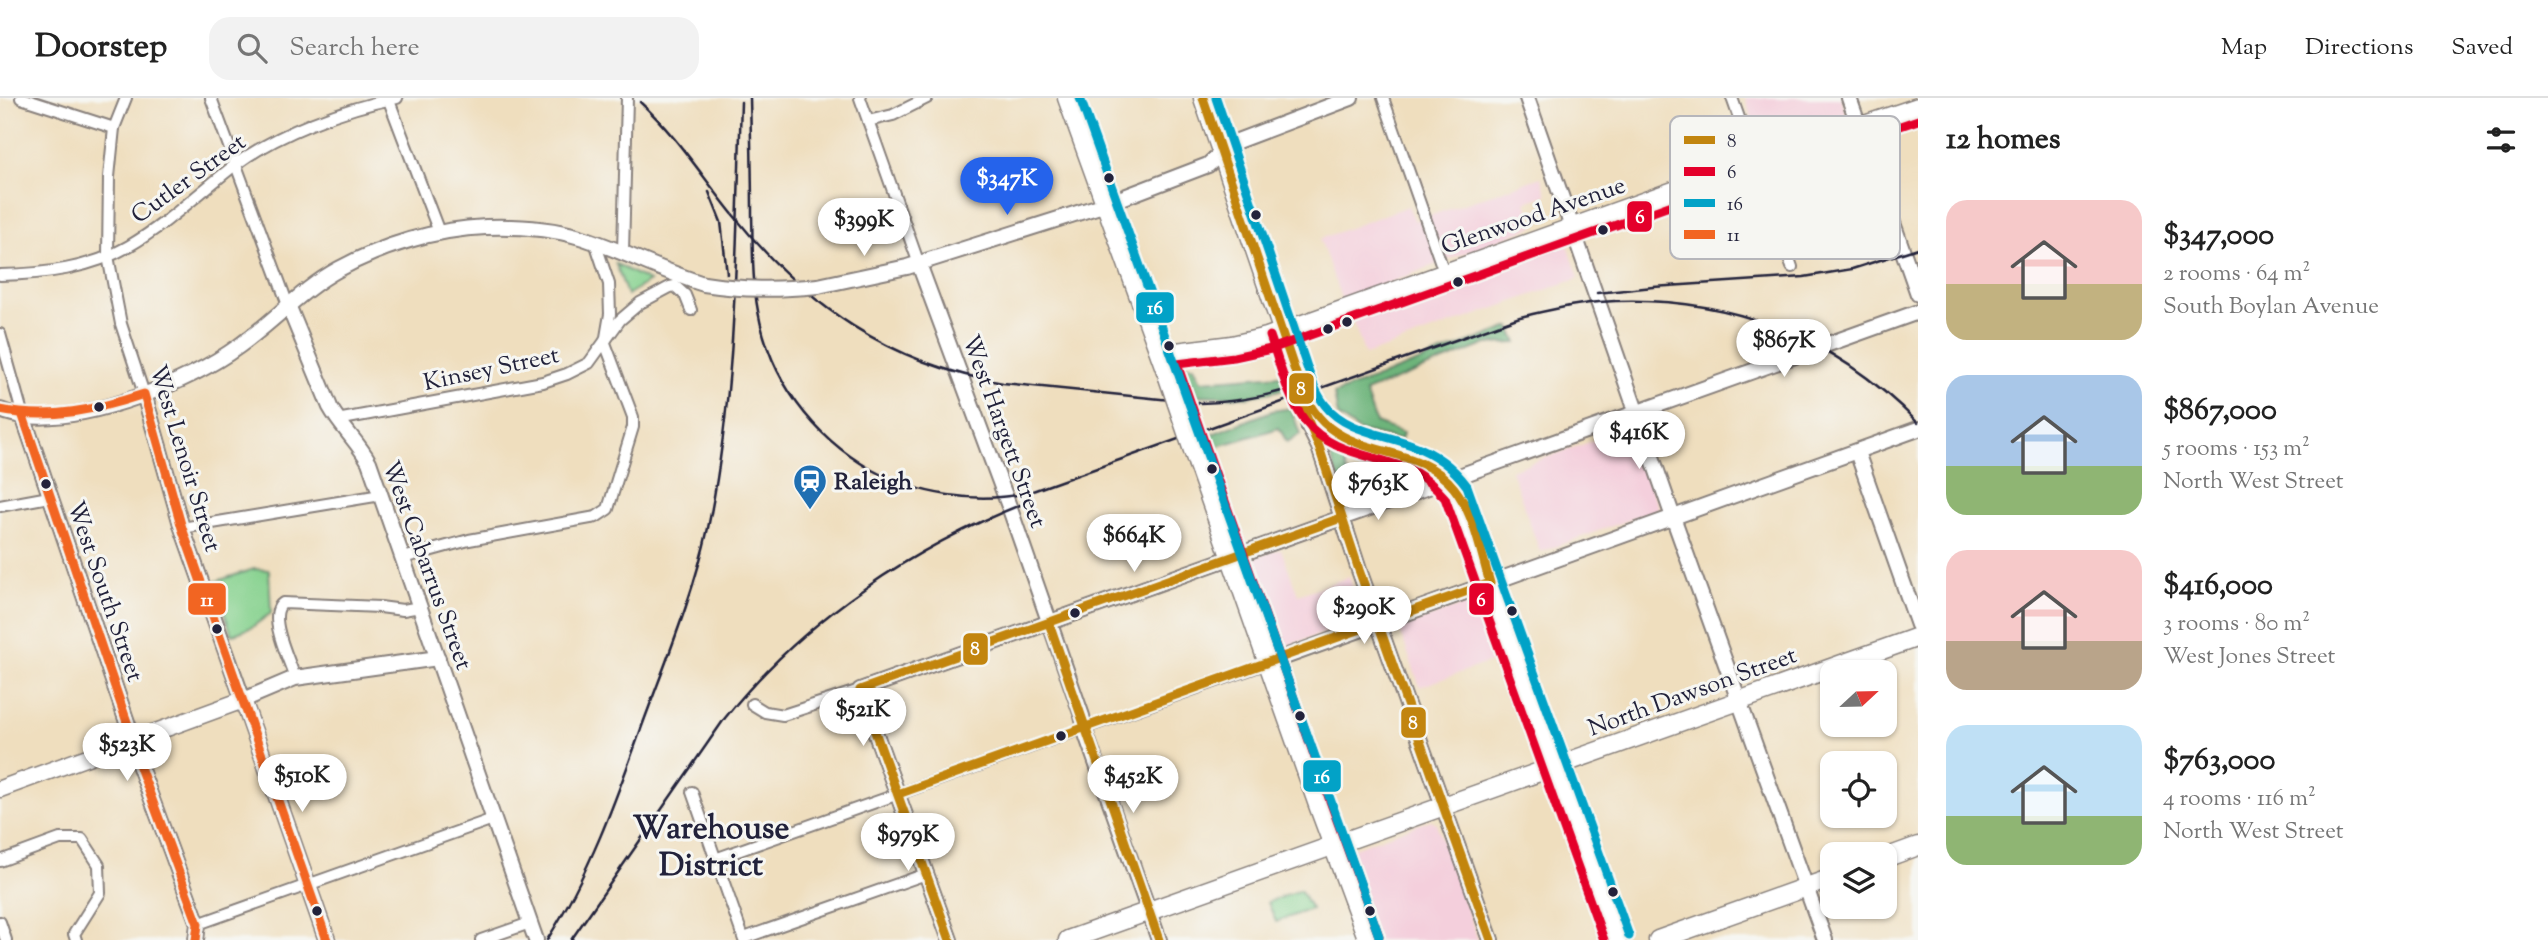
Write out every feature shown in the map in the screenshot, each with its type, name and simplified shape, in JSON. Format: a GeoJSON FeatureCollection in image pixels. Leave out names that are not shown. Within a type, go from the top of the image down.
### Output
{"type":"FeatureCollection","features":[{"type":"Feature","properties":{"kind":"main road"},"geometry":{"type":"LineString","coordinates":[[1067,98],[1368,940]]}},
{"type":"Feature","properties":{"kind":"main road"},"geometry":{"type":"LineString","coordinates":[[1203,98],[1316,424],[1353,439],[1416,458],[1447,480],[1461,501],[1617,940]]}},
{"type":"Feature","properties":{"kind":"main road","name":"Glenwood Avenue"},"geometry":{"type":"LineString","coordinates":[[1893,116],[1918,107]]}},
{"type":"Feature","properties":{"kind":"main road","name":"Glenwood Avenue"},"geometry":{"type":"LineString","coordinates":[[1160,354],[1232,345],[1282,332],[1670,193]]}},
{"type":"Feature","properties":{"kind":"main road","name":"North Dawson Street"},"geometry":{"type":"LineString","coordinates":[[1069,940],[1740,700],[1918,627]]}},
{"type":"Feature","properties":{"kind":"main road"},"geometry":{"type":"LineString","coordinates":[[0,789],[243,701]]}},
{"type":"Feature","properties":{"kind":"main road","name":"West Lenoir Street"},"geometry":{"type":"LineString","coordinates":[[243,701],[327,940]]}},
{"type":"Feature","properties":{"kind":"main road"},"geometry":{"type":"LineString","coordinates":[[1897,854],[1918,846]]}},
{"type":"Feature","properties":{"kind":"main road"},"geometry":{"type":"LineString","coordinates":[[1658,940],[1820,882]]}},
{"type":"Feature","properties":{"kind":"street"},"geometry":{"type":"LineString","coordinates":[[21,98],[114,128]]}},
{"type":"Feature","properties":{"kind":"street","name":"West Lenoir Street"},"geometry":{"type":"LineString","coordinates":[[125,98],[114,128],[109,177],[108,256],[121,324],[182,528],[243,701]]}},
{"type":"Feature","properties":{"kind":"street","name":"West Cabarrus Street"},"geometry":{"type":"LineString","coordinates":[[211,98],[323,393],[337,420],[360,447],[382,495],[536,940]]}},
{"type":"Feature","properties":{"kind":"street"},"geometry":{"type":"LineString","coordinates":[[623,252],[627,98]]}},
{"type":"Feature","properties":{"kind":"street","name":"West Hargett Street"},"geometry":{"type":"LineString","coordinates":[[860,98],[990,454],[1159,940]]}},
{"type":"Feature","properties":{"kind":"street"},"geometry":{"type":"LineString","coordinates":[[868,121],[893,115],[927,98]]}},
{"type":"Feature","properties":{"kind":"street"},"geometry":{"type":"LineString","coordinates":[[0,410],[23,416],[91,410],[144,394],[215,362],[337,270],[390,247],[439,232],[484,227],[554,231],[595,242],[656,268],[704,284],[747,290],[818,286],[919,264],[1106,204],[1208,165],[1236,141],[1351,98]]}},
{"type":"Feature","properties":{"kind":"street"},"geometry":{"type":"LineString","coordinates":[[1383,98],[1444,272]]}},
{"type":"Feature","properties":{"kind":"street"},"geometry":{"type":"LineString","coordinates":[[1527,98],[1673,517],[1825,940]]}},
{"type":"Feature","properties":{"kind":"street"},"geometry":{"type":"LineString","coordinates":[[1732,98],[1738,116]]}},
{"type":"Feature","properties":{"kind":"street"},"geometry":{"type":"LineString","coordinates":[[1849,98],[1856,116]]}},
{"type":"Feature","properties":{"kind":"street"},"geometry":{"type":"LineString","coordinates":[[391,99],[439,232]]}},
{"type":"Feature","properties":{"kind":"street","name":"Cutler Street"},"geometry":{"type":"LineString","coordinates":[[0,275],[45,274],[108,256],[143,237],[236,165],[283,137],[335,116],[391,99]]}},
{"type":"Feature","properties":{"kind":"street"},"geometry":{"type":"LineString","coordinates":[[403,558],[469,540],[596,517],[608,509],[634,427],[634,417],[605,343],[610,314],[610,292],[595,242]]}},
{"type":"Feature","properties":{"kind":"street"},"geometry":{"type":"LineString","coordinates":[[1900,242],[1918,294]]}},
{"type":"Feature","properties":{"kind":"street"},"geometry":{"type":"LineString","coordinates":[[1789,259],[1792,267]]}},
{"type":"Feature","properties":{"kind":"street","name":"Kinsey Street"},"geometry":{"type":"LineString","coordinates":[[337,420],[547,382],[589,363],[620,320],[640,303],[670,287],[675,286],[685,295],[691,310]]}},
{"type":"Feature","properties":{"kind":"street"},"geometry":{"type":"LineString","coordinates":[[752,704],[765,712],[783,715],[860,690],[1918,312]]}},
{"type":"Feature","properties":{"kind":"street","name":"West South Street"},"geometry":{"type":"LineString","coordinates":[[0,334],[49,497],[159,820],[198,924],[196,940]]}},
{"type":"Feature","properties":{"kind":"street"},"geometry":{"type":"LineString","coordinates":[[1316,424],[1319,447],[1341,518],[1491,940]]}},
{"type":"Feature","properties":{"kind":"street"},"geometry":{"type":"LineString","coordinates":[[715,859],[1918,429]]}},
{"type":"Feature","properties":{"kind":"street"},"geometry":{"type":"LineString","coordinates":[[1857,452],[1918,627]]}},
{"type":"Feature","properties":{"kind":"street"},"geometry":{"type":"LineString","coordinates":[[182,528],[382,495]]}},
{"type":"Feature","properties":{"kind":"street"},"geometry":{"type":"LineString","coordinates":[[0,506],[49,497]]}},
{"type":"Feature","properties":{"kind":"street"},"geometry":{"type":"LineString","coordinates":[[295,678],[277,623],[276,611],[283,603],[402,610],[420,607]]}},
{"type":"Feature","properties":{"kind":"street"},"geometry":{"type":"LineString","coordinates":[[243,701],[295,678],[438,659]]}},
{"type":"Feature","properties":{"kind":"street"},"geometry":{"type":"LineString","coordinates":[[860,690],[950,940]]}},
{"type":"Feature","properties":{"kind":"street"},"geometry":{"type":"LineString","coordinates":[[692,792],[744,939],[926,873]]}},
{"type":"Feature","properties":{"kind":"street"},"geometry":{"type":"LineString","coordinates":[[198,924],[493,819]]}},
{"type":"Feature","properties":{"kind":"street"},"geometry":{"type":"LineString","coordinates":[[0,861],[60,839],[82,839],[99,865],[100,893],[74,934],[76,940]]}},
{"type":"Feature","properties":{"kind":"street"},"geometry":{"type":"LineString","coordinates":[[0,922],[6,940]]}},
{"type":"Feature","properties":{"kind":"street"},"geometry":{"type":"LineString","coordinates":[[481,940],[530,923]]}},
{"type":"Feature","properties":{"kind":"shaded area"},"geometry":{"type":"Polygon","coordinates":[[[1745,98],[1841,98],[1846,114],[1845,116],[1752,116],[1745,98]]]}},
{"type":"Feature","properties":{"kind":"shaded area"},"geometry":{"type":"Polygon","coordinates":[[[1541,177],[1547,195],[1526,202],[1535,226],[1342,301],[1320,239],[1408,206],[1415,221],[1541,177]]]}},
{"type":"Feature","properties":{"kind":"shaded area"},"geometry":{"type":"Polygon","coordinates":[[[1567,243],[1579,278],[1365,355],[1352,319],[1567,243]]]}},
{"type":"Feature","properties":{"kind":"shaded area"},"geometry":{"type":"Polygon","coordinates":[[[1629,428],[1659,509],[1540,552],[1511,470],[1629,428]]]}},
{"type":"Feature","properties":{"kind":"shaded area"},"geometry":{"type":"Polygon","coordinates":[[[1281,549],[1298,595],[1349,577],[1362,614],[1361,620],[1276,650],[1272,649],[1243,563],[1281,549]]]}},
{"type":"Feature","properties":{"kind":"shaded area"},"geometry":{"type":"Polygon","coordinates":[[[1487,597],[1507,656],[1420,687],[1399,628],[1487,597]]]}},
{"type":"Feature","properties":{"kind":"shaded area"},"geometry":{"type":"Polygon","coordinates":[[[1431,820],[1436,823],[1478,940],[1375,940],[1345,854],[1351,849],[1431,820]]]}},
{"type":"Feature","properties":{"kind":"green space"},"geometry":{"type":"Polygon","coordinates":[[[616,264],[649,281],[627,295],[616,264]]]}},
{"type":"Feature","properties":{"kind":"green space"},"geometry":{"type":"Polygon","coordinates":[[[1510,327],[1517,343],[1487,344],[1365,392],[1376,423],[1403,433],[1401,440],[1359,431],[1338,416],[1334,394],[1510,327]]]}},
{"type":"Feature","properties":{"kind":"green space"},"geometry":{"type":"Polygon","coordinates":[[[1180,366],[1194,366],[1201,381],[1280,375],[1285,389],[1247,397],[1189,395],[1180,366]]]}},
{"type":"Feature","properties":{"kind":"green space"},"geometry":{"type":"Polygon","coordinates":[[[1291,408],[1300,434],[1287,442],[1279,428],[1209,449],[1204,437],[1272,411],[1291,408]]]}},
{"type":"Feature","properties":{"kind":"green space"},"geometry":{"type":"Polygon","coordinates":[[[1331,434],[1427,468],[1426,476],[1407,478],[1401,475],[1403,469],[1371,467],[1342,456],[1356,499],[1348,502],[1344,498],[1325,438],[1331,434]]]}},
{"type":"Feature","properties":{"kind":"green space"},"geometry":{"type":"Polygon","coordinates":[[[254,569],[269,570],[271,613],[252,627],[232,635],[214,582],[254,569]]]}},
{"type":"Feature","properties":{"kind":"green space"},"geometry":{"type":"Polygon","coordinates":[[[1300,890],[1311,909],[1276,922],[1268,902],[1300,890]]]}},
{"type":"Feature","properties":{"kind":"railway"},"geometry":{"type":"LineString","coordinates":[[750,98],[755,287],[758,311],[772,360],[797,403],[831,440],[872,470],[909,486],[968,497],[988,498],[1027,493],[1520,317],[1599,302],[1644,301],[1689,305],[1731,313],[1772,326],[1812,343],[1849,365],[1885,392],[1918,423]]}},
{"type":"Feature","properties":{"kind":"railway"},"geometry":{"type":"LineString","coordinates":[[640,102],[678,143],[762,249],[791,277],[853,326],[923,361],[962,374],[1003,383],[1200,403],[1260,396],[1317,380]]}},
{"type":"Feature","properties":{"kind":"railway"},"geometry":{"type":"LineString","coordinates":[[547,940],[576,889],[611,810],[687,605],[702,554],[718,476],[730,370],[741,102]]}},
{"type":"Feature","properties":{"kind":"railway"},"geometry":{"type":"LineString","coordinates":[[709,192],[721,222],[727,274]]}},
{"type":"Feature","properties":{"kind":"railway"},"geometry":{"type":"LineString","coordinates":[[1900,254],[1918,248]]}},
{"type":"Feature","properties":{"kind":"railway"},"geometry":{"type":"LineString","coordinates":[[1597,293],[1804,277],[1852,269],[1883,259]]}},
{"type":"Feature","properties":{"kind":"railway"},"geometry":{"type":"LineString","coordinates":[[571,940],[725,718],[790,648],[826,617],[905,563],[946,539],[1033,500]]}},
{"type":"Feature","properties":{"kind":"transit line","name":"16"},"geometry":{"type":"LineString","coordinates":[[1080,98],[1379,936]]}},
{"type":"Feature","properties":{"kind":"transit line","name":"8"},"geometry":{"type":"LineString","coordinates":[[898,794],[1490,583],[1467,509],[1454,488],[1441,475],[1411,459],[1345,437],[1330,428],[1309,403],[1296,374],[1203,98]]}},
{"type":"Feature","properties":{"kind":"transit line","name":"16"},"geometry":{"type":"LineString","coordinates":[[1216,98],[1309,372],[1321,400],[1343,421],[1365,431],[1420,448],[1435,456],[1467,486],[1629,936]]}},
{"type":"Feature","properties":{"kind":"transit line","name":"6"},"geometry":{"type":"LineString","coordinates":[[1900,126],[1918,120]]}},
{"type":"Feature","properties":{"kind":"transit line","name":"6"},"geometry":{"type":"LineString","coordinates":[[1379,936],[1177,364],[1271,349],[1670,206]]}},
{"type":"Feature","properties":{"kind":"transit line","name":"6"},"geometry":{"type":"LineString","coordinates":[[1270,336],[1293,402],[1316,433],[1343,448],[1416,473],[1432,484],[1445,498],[1604,940]]}},
{"type":"Feature","properties":{"kind":"transit line","name":"11"},"geometry":{"type":"LineString","coordinates":[[0,410],[55,414],[108,405],[144,394],[182,528],[327,940]]}},
{"type":"Feature","properties":{"kind":"transit line","name":"8"},"geometry":{"type":"LineString","coordinates":[[1302,406],[1319,447],[1359,570],[1491,940]]}},
{"type":"Feature","properties":{"kind":"transit line","name":"11"},"geometry":{"type":"LineString","coordinates":[[23,416],[129,728],[137,759],[198,924],[196,940]]}},
{"type":"Feature","properties":{"kind":"transit line","name":"8"},"geometry":{"type":"LineString","coordinates":[[950,940],[860,690],[1341,518]]}},
{"type":"Feature","properties":{"kind":"transit line","name":"8"},"geometry":{"type":"LineString","coordinates":[[1049,623],[1159,940]]}},
{"type":"Feature","properties":{"kind":"place","name":"Raleigh"},"geometry":{"type":"Point","coordinates":[810,511]}},
{"type":"Feature","properties":{"kind":"district","name":"Warehouse District"},"geometry":{"type":"Point","coordinates":[711,846]}}]}
